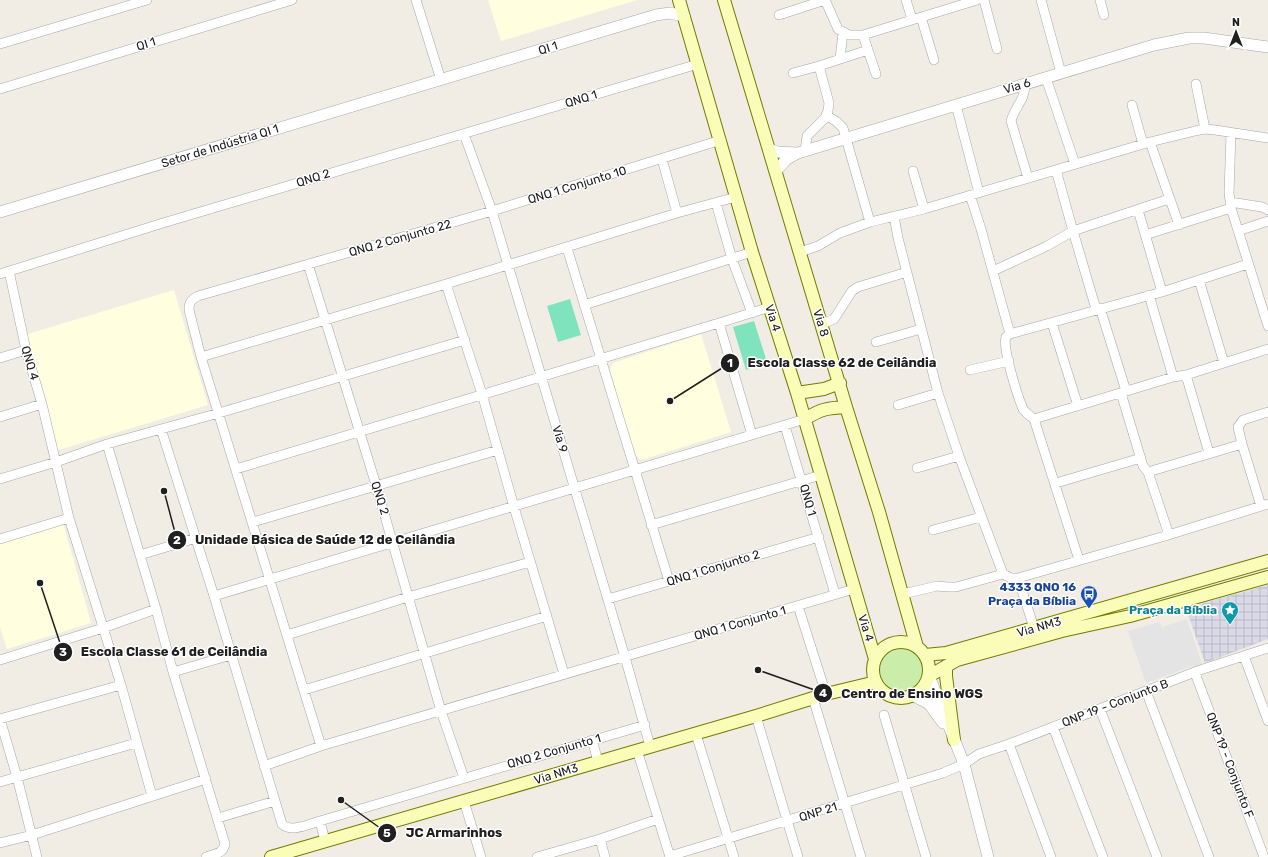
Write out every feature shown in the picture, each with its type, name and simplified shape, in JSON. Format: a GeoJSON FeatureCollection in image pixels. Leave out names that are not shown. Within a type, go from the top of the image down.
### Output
{"type":"FeatureCollection","features":[{"type":"Feature","properties":{"kind":"main road","name":"Via 4"},"geometry":{"type":"LineString","coordinates":[[679,0],[721,140],[752,252],[805,419],[875,659]]}},
{"type":"Feature","properties":{"kind":"main road","name":"Via 8"},"geometry":{"type":"LineString","coordinates":[[724,0],[846,407],[880,512],[902,594],[921,651]]}},
{"type":"Feature","properties":{"kind":"main road"},"geometry":{"type":"LineString","coordinates":[[797,393],[824,389],[840,383]]}},
{"type":"Feature","properties":{"kind":"main road"},"geometry":{"type":"LineString","coordinates":[[805,419],[825,408],[846,407]]}},
{"type":"Feature","properties":{"kind":"main road","name":"Via NM3"},"geometry":{"type":"LineString","coordinates":[[921,651],[946,653],[1268,561]]}},
{"type":"Feature","properties":{"kind":"main road","name":"Via NM3"},"geometry":{"type":"LineString","coordinates":[[929,676],[957,660],[1062,631],[1130,616],[1268,577]]}},
{"type":"Feature","properties":{"kind":"main road"},"geometry":{"type":"LineString","coordinates":[[902,642],[910,643],[921,651],[928,661],[929,676],[924,687],[919,692],[905,698],[896,698],[881,690],[874,677],[875,659],[886,646],[902,642]]}},
{"type":"Feature","properties":{"kind":"main road"},"geometry":{"type":"LineString","coordinates":[[946,666],[954,740]]}},
{"type":"Feature","properties":{"kind":"main road","name":"Via NM3"},"geometry":{"type":"LineString","coordinates":[[271,857],[294,854],[325,841],[650,746],[696,734],[840,691],[874,677]]}},
{"type":"Feature","properties":{"kind":"street"},"geometry":{"type":"LineString","coordinates":[[0,44],[147,0]]}},
{"type":"Feature","properties":{"kind":"street","name":"QI 1"},"geometry":{"type":"LineString","coordinates":[[0,89],[292,0]]}},
{"type":"Feature","properties":{"kind":"street"},"geometry":{"type":"LineString","coordinates":[[416,0],[441,80]]}},
{"type":"Feature","properties":{"kind":"street","name":"QI 1"},"geometry":{"type":"LineString","coordinates":[[656,15],[669,7],[675,0]]}},
{"type":"Feature","properties":{"kind":"street"},"geometry":{"type":"LineString","coordinates":[[779,15],[825,0],[833,21],[838,29],[849,35],[863,35],[978,0]]}},
{"type":"Feature","properties":{"kind":"street"},"geometry":{"type":"LineString","coordinates":[[906,0],[917,18],[934,60]]}},
{"type":"Feature","properties":{"kind":"street"},"geometry":{"type":"LineString","coordinates":[[984,0],[997,49]]}},
{"type":"Feature","properties":{"kind":"street"},"geometry":{"type":"LineString","coordinates":[[1041,0],[1061,73]]}},
{"type":"Feature","properties":{"kind":"street"},"geometry":{"type":"LineString","coordinates":[[1100,0],[1104,15]]}},
{"type":"Feature","properties":{"kind":"street","name":"QI 1"},"geometry":{"type":"LineString","coordinates":[[441,80],[656,15],[670,13],[684,16]]}},
{"type":"Feature","properties":{"kind":"street"},"geometry":{"type":"LineString","coordinates":[[840,59],[843,32]]}},
{"type":"Feature","properties":{"kind":"street"},"geometry":{"type":"LineString","coordinates":[[863,35],[876,74]]}},
{"type":"Feature","properties":{"kind":"street","name":"Via 6"},"geometry":{"type":"LineString","coordinates":[[776,171],[787,159],[801,152],[1154,45],[1189,38],[1204,38],[1268,47]]}},
{"type":"Feature","properties":{"kind":"street"},"geometry":{"type":"LineString","coordinates":[[793,73],[868,50]]}},
{"type":"Feature","properties":{"kind":"street","name":"QNQ 1"},"geometry":{"type":"LineString","coordinates":[[464,134],[698,64]]}},
{"type":"Feature","properties":{"kind":"street"},"geometry":{"type":"LineString","coordinates":[[769,149],[777,152],[801,152],[807,136],[826,115],[829,103],[819,66]]}},
{"type":"Feature","properties":{"kind":"street"},"geometry":{"type":"LineString","coordinates":[[1046,78],[1075,164]]}},
{"type":"Feature","properties":{"kind":"street","name":"Setor de Indústria QI 1"},"geometry":{"type":"LineString","coordinates":[[0,212],[441,80]]}},
{"type":"Feature","properties":{"kind":"street"},"geometry":{"type":"LineString","coordinates":[[1025,84],[1024,97],[1018,108],[1013,113],[1011,121],[1028,178]]}},
{"type":"Feature","properties":{"kind":"street"},"geometry":{"type":"LineString","coordinates":[[1196,84],[1205,129]]}},
{"type":"Feature","properties":{"kind":"street"},"geometry":{"type":"LineString","coordinates":[[956,105],[980,193]]}},
{"type":"Feature","properties":{"kind":"street"},"geometry":{"type":"LineString","coordinates":[[1132,105],[1179,225]]}},
{"type":"Feature","properties":{"kind":"street"},"geometry":{"type":"LineString","coordinates":[[826,115],[843,128],[870,222]]}},
{"type":"Feature","properties":{"kind":"street"},"geometry":{"type":"LineString","coordinates":[[800,252],[818,246],[840,233],[870,222],[924,209],[1147,143],[1205,129],[1268,138]]}},
{"type":"Feature","properties":{"kind":"street"},"geometry":{"type":"LineString","coordinates":[[1232,133],[1230,205],[1268,326]]}},
{"type":"Feature","properties":{"kind":"street","name":"Via 9"},"geometry":{"type":"LineString","coordinates":[[464,134],[492,211],[608,599],[650,746]]}},
{"type":"Feature","properties":{"kind":"street","name":"QNQ 2"},"geometry":{"type":"LineString","coordinates":[[4,273],[163,223],[464,134]]}},
{"type":"Feature","properties":{"kind":"street"},"geometry":{"type":"LineString","coordinates":[[677,213],[662,159],[721,140]]}},
{"type":"Feature","properties":{"kind":"street","name":"QNQ 1 Conjunto 10"},"geometry":{"type":"LineString","coordinates":[[492,211],[662,159]]}},
{"type":"Feature","properties":{"kind":"street"},"geometry":{"type":"LineString","coordinates":[[1056,170],[1073,231],[1124,392],[1143,466],[1148,472],[1169,535]]}},
{"type":"Feature","properties":{"kind":"street"},"geometry":{"type":"LineString","coordinates":[[913,171],[924,209]]}},
{"type":"Feature","properties":{"kind":"street"},"geometry":{"type":"LineString","coordinates":[[970,195],[993,270],[1010,334]]}},
{"type":"Feature","properties":{"kind":"street"},"geometry":{"type":"LineString","coordinates":[[321,746],[201,357],[567,248],[677,213],[736,197]]}},
{"type":"Feature","properties":{"kind":"street"},"geometry":{"type":"LineString","coordinates":[[993,270],[1047,246],[1073,231],[1169,199]]}},
{"type":"Feature","properties":{"kind":"street"},"geometry":{"type":"LineString","coordinates":[[716,203],[732,259],[752,313]]}},
{"type":"Feature","properties":{"kind":"street"},"geometry":{"type":"LineString","coordinates":[[1145,235],[1179,225],[1230,205],[1262,207],[1268,210]]}},
{"type":"Feature","properties":{"kind":"street"},"geometry":{"type":"LineString","coordinates":[[1138,210],[1162,292]]}},
{"type":"Feature","properties":{"kind":"street","name":"QNQ 2 Conjunto 22"},"geometry":{"type":"LineString","coordinates":[[201,357],[188,310],[188,303],[198,296],[492,211]]}},
{"type":"Feature","properties":{"kind":"street"},"geometry":{"type":"LineString","coordinates":[[894,216],[938,393],[959,456],[1003,574]]}},
{"type":"Feature","properties":{"kind":"street"},"geometry":{"type":"LineString","coordinates":[[1238,230],[1268,221]]}},
{"type":"Feature","properties":{"kind":"street"},"geometry":{"type":"LineString","coordinates":[[567,248],[669,581]]}},
{"type":"Feature","properties":{"kind":"street"},"geometry":{"type":"LineString","coordinates":[[584,305],[752,252]]}},
{"type":"Feature","properties":{"kind":"street","name":"QNQ 2"},"geometry":{"type":"LineString","coordinates":[[308,264],[376,485],[442,711],[464,778]]}},
{"type":"Feature","properties":{"kind":"street"},"geometry":{"type":"LineString","coordinates":[[1079,560],[1056,483],[1034,419],[1028,415],[1024,409],[1004,342],[1006,337],[1010,334],[1162,292],[1248,264]]}},
{"type":"Feature","properties":{"kind":"street"},"geometry":{"type":"LineString","coordinates":[[822,324],[834,319],[852,291],[858,287],[907,272]]}},
{"type":"Feature","properties":{"kind":"street","name":"QNQ 4"},"geometry":{"type":"LineString","coordinates":[[4,273],[42,404],[69,518],[121,685],[152,796]]}},
{"type":"Feature","properties":{"kind":"street"},"geometry":{"type":"LineString","coordinates":[[1199,280],[1224,363]]}},
{"type":"Feature","properties":{"kind":"street"},"geometry":{"type":"LineString","coordinates":[[446,284],[482,394],[564,674]]}},
{"type":"Feature","properties":{"kind":"street"},"geometry":{"type":"LineString","coordinates":[[1149,295],[1173,377]]}},
{"type":"Feature","properties":{"kind":"street"},"geometry":{"type":"LineString","coordinates":[[236,469],[770,307]]}},
{"type":"Feature","properties":{"kind":"street"},"geometry":{"type":"LineString","coordinates":[[719,323],[752,435]]}},
{"type":"Feature","properties":{"kind":"street"},"geometry":{"type":"LineString","coordinates":[[1052,323],[1078,406]]}},
{"type":"Feature","properties":{"kind":"street"},"geometry":{"type":"LineString","coordinates":[[876,342],[921,329]]}},
{"type":"Feature","properties":{"kind":"street"},"geometry":{"type":"LineString","coordinates":[[0,479],[56,462],[107,444],[219,413],[465,340]]}},
{"type":"Feature","properties":{"kind":"street"},"geometry":{"type":"LineString","coordinates":[[1034,419],[1268,349]]}},
{"type":"Feature","properties":{"kind":"street"},"geometry":{"type":"LineString","coordinates":[[0,358],[26,350]]}},
{"type":"Feature","properties":{"kind":"street"},"geometry":{"type":"LineString","coordinates":[[970,370],[1009,361]]}},
{"type":"Feature","properties":{"kind":"street"},"geometry":{"type":"LineString","coordinates":[[1186,374],[1209,453]]}},
{"type":"Feature","properties":{"kind":"street"},"geometry":{"type":"LineString","coordinates":[[898,405],[938,393]]}},
{"type":"Feature","properties":{"kind":"street"},"geometry":{"type":"LineString","coordinates":[[0,417],[42,404]]}},
{"type":"Feature","properties":{"kind":"street"},"geometry":{"type":"LineString","coordinates":[[902,594],[937,586],[956,587],[1003,574],[1011,578],[1018,578],[1169,535],[1265,505],[1242,444],[1238,427],[1243,420],[1268,412]]}},
{"type":"Feature","properties":{"kind":"street"},"geometry":{"type":"LineString","coordinates":[[214,596],[805,419]]}},
{"type":"Feature","properties":{"kind":"street","name":"QNQ 1"},"geometry":{"type":"LineString","coordinates":[[785,426],[835,594]]}},
{"type":"Feature","properties":{"kind":"street"},"geometry":{"type":"LineString","coordinates":[[161,429],[214,596],[275,801],[218,818]]}},
{"type":"Feature","properties":{"kind":"street"},"geometry":{"type":"LineString","coordinates":[[107,444],[173,672],[225,844],[224,849],[220,853],[206,857]]}},
{"type":"Feature","properties":{"kind":"street"},"geometry":{"type":"LineString","coordinates":[[1148,472],[1242,444]]}},
{"type":"Feature","properties":{"kind":"street"},"geometry":{"type":"LineString","coordinates":[[253,522],[498,450]]}},
{"type":"Feature","properties":{"kind":"street"},"geometry":{"type":"LineString","coordinates":[[917,468],[959,456]]}},
{"type":"Feature","properties":{"kind":"street"},"geometry":{"type":"LineString","coordinates":[[1056,483],[1141,458]]}},
{"type":"Feature","properties":{"kind":"street"},"geometry":{"type":"LineString","coordinates":[[651,525],[821,475]]}},
{"type":"Feature","properties":{"kind":"street"},"geometry":{"type":"LineString","coordinates":[[934,530],[982,517]]}},
{"type":"Feature","properties":{"kind":"street"},"geometry":{"type":"LineString","coordinates":[[0,539],[69,518]]}},
{"type":"Feature","properties":{"kind":"street","name":"QNQ 1 Conjunto 2"},"geometry":{"type":"LineString","coordinates":[[608,599],[819,537]]}},
{"type":"Feature","properties":{"kind":"street"},"geometry":{"type":"LineString","coordinates":[[140,555],[196,538]]}},
{"type":"Feature","properties":{"kind":"street"},"geometry":{"type":"LineString","coordinates":[[287,634],[530,562]]}},
{"type":"Feature","properties":{"kind":"street"},"geometry":{"type":"LineString","coordinates":[[1018,578],[1034,628]]}},
{"type":"Feature","properties":{"kind":"street","name":"QNQ 1 Conjunto 1"},"geometry":{"type":"LineString","coordinates":[[625,657],[854,589]]}},
{"type":"Feature","properties":{"kind":"street"},"geometry":{"type":"LineString","coordinates":[[798,606],[826,694]]}},
{"type":"Feature","properties":{"kind":"street"},"geometry":{"type":"LineString","coordinates":[[0,660],[103,628],[156,609]]}},
{"type":"Feature","properties":{"kind":"street"},"geometry":{"type":"LineString","coordinates":[[304,690],[547,616]]}},
{"type":"Feature","properties":{"kind":"street","name":"QNP 19 - Conjunto B"},"geometry":{"type":"LineString","coordinates":[[964,764],[979,754],[1009,744],[1200,670],[1268,648]]}},
{"type":"Feature","properties":{"kind":"street"},"geometry":{"type":"LineString","coordinates":[[173,672],[231,655]]}},
{"type":"Feature","properties":{"kind":"street"},"geometry":{"type":"LineString","coordinates":[[1244,656],[1268,721]]}},
{"type":"Feature","properties":{"kind":"street"},"geometry":{"type":"LineString","coordinates":[[264,766],[321,746],[625,657]]}},
{"type":"Feature","properties":{"kind":"street","name":"QNP 19 - Conjunto F"},"geometry":{"type":"LineString","coordinates":[[1195,673],[1264,857]]}},
{"type":"Feature","properties":{"kind":"street"},"geometry":{"type":"LineString","coordinates":[[929,676],[964,764],[988,857]]}},
{"type":"Feature","properties":{"kind":"street"},"geometry":{"type":"LineString","coordinates":[[37,857],[17,777],[0,719],[121,685]]}},
{"type":"Feature","properties":{"kind":"street"},"geometry":{"type":"LineString","coordinates":[[1146,691],[1209,857]]}},
{"type":"Feature","properties":{"kind":"street"},"geometry":{"type":"LineString","coordinates":[[912,696],[929,704],[954,740]]}},
{"type":"Feature","properties":{"kind":"street"},"geometry":{"type":"LineString","coordinates":[[813,698],[861,857]]}},
{"type":"Feature","properties":{"kind":"street"},"geometry":{"type":"LineString","coordinates":[[1100,709],[1157,857]]}},
{"type":"Feature","properties":{"kind":"street"},"geometry":{"type":"LineString","coordinates":[[884,715],[926,857]]}},
{"type":"Feature","properties":{"kind":"street"},"geometry":{"type":"LineString","coordinates":[[756,716],[798,857]]}},
{"type":"Feature","properties":{"kind":"street","name":"QNQ 2 Conjunto 1"},"geometry":{"type":"LineString","coordinates":[[275,801],[282,824],[284,827],[292,828],[320,822],[645,725]]}},
{"type":"Feature","properties":{"kind":"street"},"geometry":{"type":"LineString","coordinates":[[1053,727],[1103,857]]}},
{"type":"Feature","properties":{"kind":"street"},"geometry":{"type":"LineString","coordinates":[[696,734],[734,857]]}},
{"type":"Feature","properties":{"kind":"street"},"geometry":{"type":"LineString","coordinates":[[592,740],[598,761]]}},
{"type":"Feature","properties":{"kind":"street"},"geometry":{"type":"LineString","coordinates":[[0,782],[136,743]]}},
{"type":"Feature","properties":{"kind":"street"},"geometry":{"type":"LineString","coordinates":[[1009,744],[1051,857]]}},
{"type":"Feature","properties":{"kind":"street"},"geometry":{"type":"LineString","coordinates":[[637,750],[670,857]]}},
{"type":"Feature","properties":{"kind":"street","name":"QNP 21"},"geometry":{"type":"LineString","coordinates":[[670,857],[943,773],[964,764]]}},
{"type":"Feature","properties":{"kind":"street"},"geometry":{"type":"LineString","coordinates":[[0,843],[32,835],[206,779]]}},
{"type":"Feature","properties":{"kind":"street"},"geometry":{"type":"LineString","coordinates":[[464,801],[481,857]]}},
{"type":"Feature","properties":{"kind":"street"},"geometry":{"type":"LineString","coordinates":[[537,857],[600,839],[658,819]]}},
{"type":"Feature","properties":{"kind":"street"},"geometry":{"type":"LineString","coordinates":[[320,822],[325,841]]}},
{"type":"Feature","properties":{"kind":"street"},"geometry":{"type":"LineString","coordinates":[[600,839],[605,857]]}},
{"type":"Feature","properties":{"kind":"shaded area"},"geometry":{"type":"Polygon","coordinates":[[[488,0],[637,0],[501,41],[488,0]]]}},
{"type":"Feature","properties":{"kind":"shaded area"},"geometry":{"type":"Polygon","coordinates":[[[174,290],[208,405],[55,451],[21,336],[174,290]]]}},
{"type":"Feature","properties":{"kind":"shaded area"},"geometry":{"type":"Polygon","coordinates":[[[701,334],[731,432],[641,460],[634,454],[610,370],[613,363],[701,334]]]}},
{"type":"Feature","properties":{"kind":"shaded area"},"geometry":{"type":"Polygon","coordinates":[[[63,523],[91,623],[7,649],[0,627],[0,543],[63,523]]]}},
{"type":"Feature","properties":{"kind":"shaded area","name":"Praça da Bíblia"},"geometry":{"type":"Polygon","coordinates":[[[1268,585],[1268,639],[1205,663],[1187,612],[1204,603],[1268,585]]]}},
{"type":"Feature","properties":{"kind":"shaded area"},"geometry":{"type":"Polygon","coordinates":[[[1187,619],[1203,667],[1194,669],[1195,665],[1146,683],[1128,631],[1160,622],[1162,627],[1187,619]]]}},
{"type":"Feature","properties":{"kind":"green space"},"geometry":{"type":"Polygon","coordinates":[[[570,299],[581,335],[558,342],[547,306],[570,299]]]}},
{"type":"Feature","properties":{"kind":"green space"},"geometry":{"type":"Polygon","coordinates":[[[754,321],[767,362],[746,370],[733,327],[754,321]]]}},
{"type":"Feature","properties":{"kind":"green space"},"geometry":{"type":"Polygon","coordinates":[[[902,649],[914,653],[920,659],[924,671],[920,683],[914,689],[902,693],[890,689],[884,683],[880,671],[884,659],[890,653],[902,649]]]}},
{"type":"Feature","properties":{"kind":"place","name":"Escola Classe 62 de Ceilândia"},"geometry":{"type":"Point","coordinates":[670,401]}},
{"type":"Feature","properties":{"kind":"place","name":"Unidade Básica de Saúde 12 de Ceilândia"},"geometry":{"type":"Point","coordinates":[164,491]}},
{"type":"Feature","properties":{"kind":"place","name":"Escola Classe 61 de Ceilândia"},"geometry":{"type":"Point","coordinates":[40,583]}},
{"type":"Feature","properties":{"kind":"place","name":"4333 QNO 16 Praça da Bíblia"},"geometry":{"type":"Point","coordinates":[1089,609]}},
{"type":"Feature","properties":{"kind":"place","name":"Praça da Bíblia"},"geometry":{"type":"Point","coordinates":[1230,625]}},
{"type":"Feature","properties":{"kind":"place","name":"Centro de Ensino WGS"},"geometry":{"type":"Point","coordinates":[758,670]}},
{"type":"Feature","properties":{"kind":"place","name":"JC Armarinhos"},"geometry":{"type":"Point","coordinates":[341,800]}}]}
